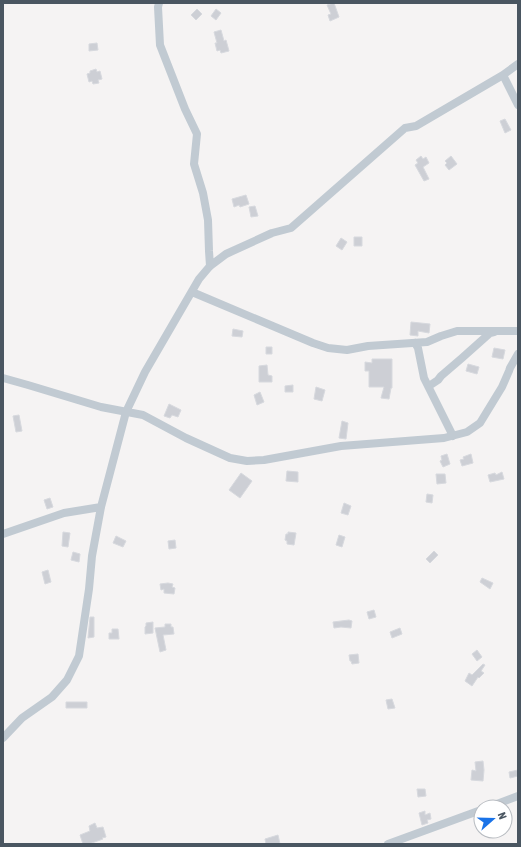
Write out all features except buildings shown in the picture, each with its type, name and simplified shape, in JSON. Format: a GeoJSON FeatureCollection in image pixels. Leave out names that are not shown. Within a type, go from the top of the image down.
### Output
{"type":"FeatureCollection","features":[{"type":"Feature","properties":{"kind":"street"},"geometry":{"type":"LineString","coordinates":[[160,3],[158,7],[160,45],[185,109],[197,134],[194,164],[203,193],[208,220],[208,251],[210,266]]}},
{"type":"Feature","properties":{"kind":"street"},"geometry":{"type":"LineString","coordinates":[[3,738],[22,718],[52,697],[67,680],[79,656],[90,589],[92,556],[101,507],[126,412],[145,372],[199,279],[210,266],[226,254],[272,233],[291,228],[405,128],[416,126],[503,75],[518,64]]}},
{"type":"Feature","properties":{"kind":"street"},"geometry":{"type":"LineString","coordinates":[[503,75],[518,105]]}},
{"type":"Feature","properties":{"kind":"street"},"geometry":{"type":"LineString","coordinates":[[192,292],[328,348],[347,350],[368,346],[428,342],[457,331],[518,331]]}},
{"type":"Feature","properties":{"kind":"street"},"geometry":{"type":"LineString","coordinates":[[429,386],[438,380],[490,333],[499,331]]}},
{"type":"Feature","properties":{"kind":"street"},"geometry":{"type":"LineString","coordinates":[[415,343],[418,348],[424,378],[453,436]]}},
{"type":"Feature","properties":{"kind":"street"},"geometry":{"type":"LineString","coordinates":[[3,378],[101,406],[143,415],[186,438],[230,458],[247,461],[264,460],[341,446],[444,438],[468,432],[480,423],[502,387],[518,354]]}},
{"type":"Feature","properties":{"kind":"street"},"geometry":{"type":"LineString","coordinates":[[3,534],[64,513],[101,507]]}},
{"type":"Feature","properties":{"kind":"street"},"geometry":{"type":"LineString","coordinates":[[388,844],[473,813]]}}]}
